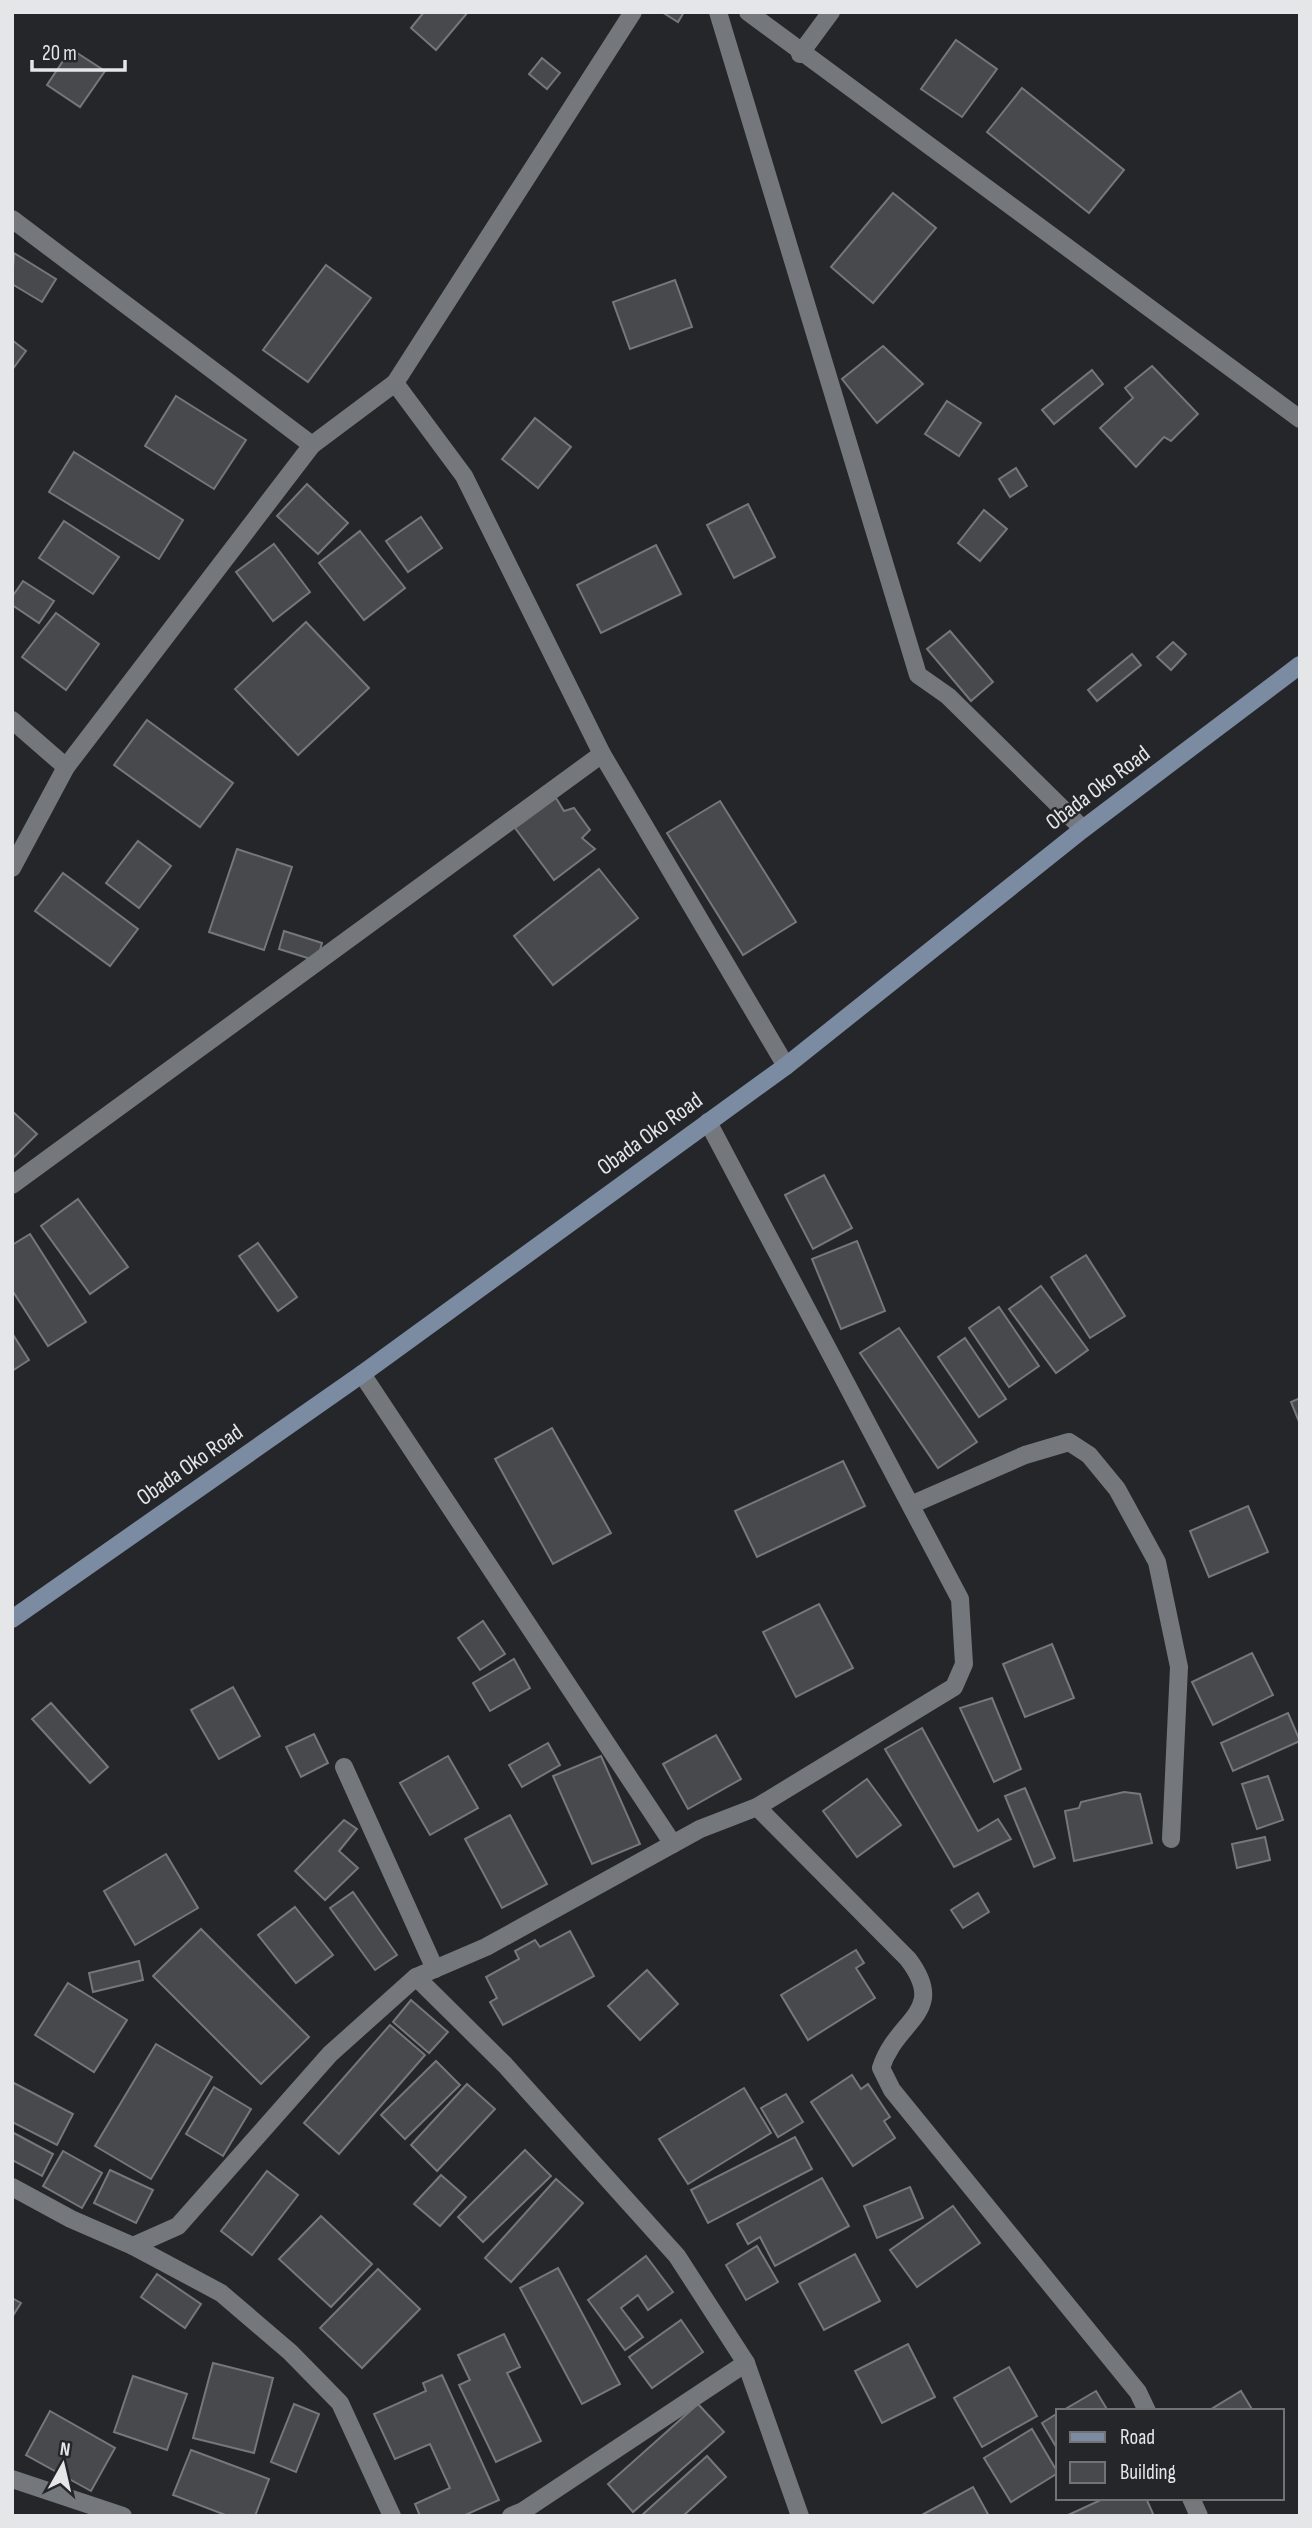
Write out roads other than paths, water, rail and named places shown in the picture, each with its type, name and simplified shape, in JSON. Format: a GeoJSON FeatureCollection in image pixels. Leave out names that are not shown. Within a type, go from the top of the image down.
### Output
{"type":"FeatureCollection","features":[{"type":"Feature","properties":{"kind":"main road","name":"Obada Oko Road"},"geometry":{"type":"LineString","coordinates":[[12,1619],[362,1374],[786,1066],[1083,829],[1297,673]]}},
{"type":"Feature","properties":{"kind":"street"},"geometry":{"type":"LineString","coordinates":[[12,868],[66,767],[312,445],[395,383],[633,12]]}},
{"type":"Feature","properties":{"kind":"street"},"geometry":{"type":"LineString","coordinates":[[718,12],[918,675],[947,696],[1083,829]]}},
{"type":"Feature","properties":{"kind":"street"},"geometry":{"type":"LineString","coordinates":[[748,12],[800,54],[1300,419]]}},
{"type":"Feature","properties":{"kind":"street"},"geometry":{"type":"LineString","coordinates":[[800,54],[831,12]]}},
{"type":"Feature","properties":{"kind":"street"},"geometry":{"type":"LineString","coordinates":[[12,219],[312,445]]}},
{"type":"Feature","properties":{"kind":"street"},"geometry":{"type":"LineString","coordinates":[[395,383],[464,476],[602,754],[786,1066]]}},
{"type":"Feature","properties":{"kind":"street"},"geometry":{"type":"LineString","coordinates":[[12,720],[66,767]]}},
{"type":"Feature","properties":{"kind":"street"},"geometry":{"type":"LineString","coordinates":[[12,1185],[602,754]]}},
{"type":"Feature","properties":{"kind":"street"},"geometry":{"type":"LineString","coordinates":[[134,2246],[178,2226],[330,2054],[416,1977],[486,1947],[699,1829],[757,1807],[954,1687],[964,1664],[960,1599],[913,1504],[708,1122]]}},
{"type":"Feature","properties":{"kind":"street"},"geometry":{"type":"LineString","coordinates":[[362,1374],[673,1844]]}},
{"type":"Feature","properties":{"kind":"street"},"geometry":{"type":"LineString","coordinates":[[913,1504],[1025,1455],[1069,1442],[1089,1455],[1117,1489],[1157,1562],[1179,1667],[1171,1839]]}},
{"type":"Feature","properties":{"kind":"street"},"geometry":{"type":"LineString","coordinates":[[344,1767],[435,1969]]}},
{"type":"Feature","properties":{"kind":"street"},"geometry":{"type":"LineString","coordinates":[[757,1807],[908,1959],[923,1979],[924,2001],[914,2018],[896,2035],[881,2068],[892,2090],[1138,2392],[1146,2409]]}},
{"type":"Feature","properties":{"kind":"street"},"geometry":{"type":"LineString","coordinates":[[416,1977],[505,2065],[677,2256],[746,2364],[800,2516]]}},
{"type":"Feature","properties":{"kind":"street"},"geometry":{"type":"LineString","coordinates":[[12,2187],[71,2219],[134,2246],[221,2293],[289,2352],[340,2403],[392,2516]]}},
{"type":"Feature","properties":{"kind":"street"},"geometry":{"type":"LineString","coordinates":[[511,2516],[523,2511],[746,2364]]}},
{"type":"Feature","properties":{"kind":"street"},"geometry":{"type":"LineString","coordinates":[[12,2479],[123,2516]]}},
{"type":"Feature","properties":{"kind":"street"},"geometry":{"type":"LineString","coordinates":[[1192,2500],[1199,2516]]}}]}
